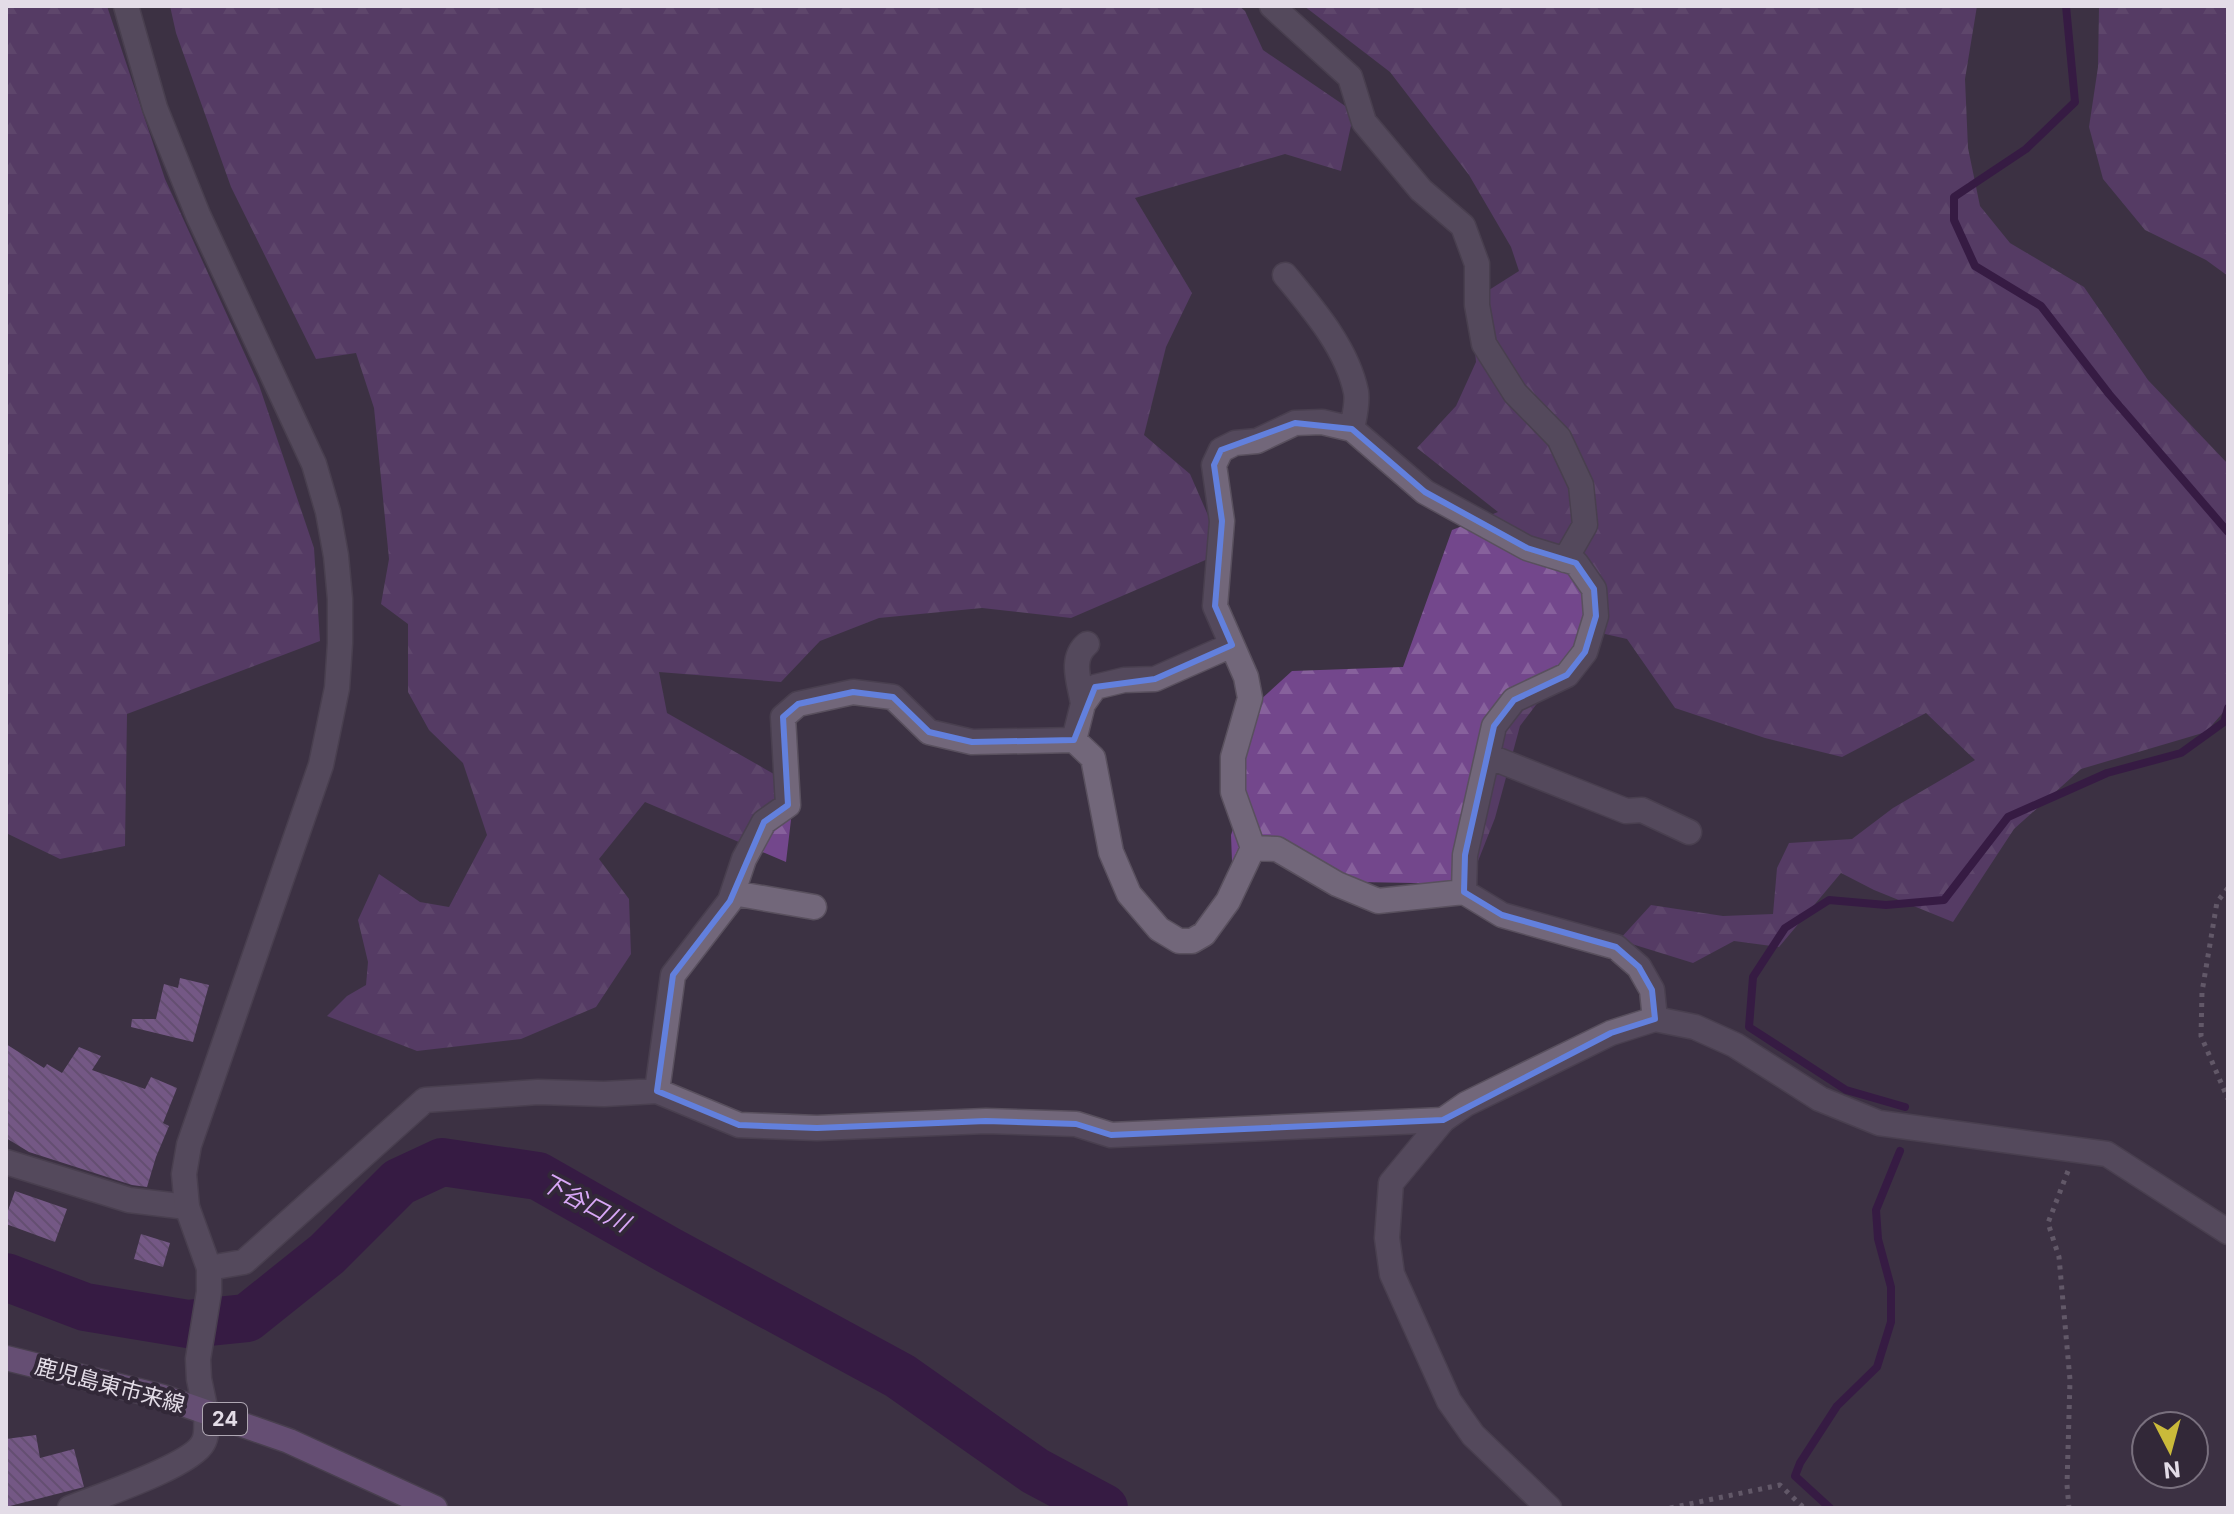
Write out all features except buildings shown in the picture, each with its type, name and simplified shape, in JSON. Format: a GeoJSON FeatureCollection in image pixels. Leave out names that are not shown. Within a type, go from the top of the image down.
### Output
{"type":"FeatureCollection","features":[{"type":"Feature","properties":{"kind":"main road","name":"鹿児島東市来線"},"geometry":{"type":"LineString","coordinates":[[6,1358],[154,1395],[289,1441],[435,1508]]}},
{"type":"Feature","properties":{"kind":"street"},"geometry":{"type":"LineString","coordinates":[[70,1508],[179,1463],[196,1452],[205,1441],[206,1412],[198,1359],[209,1280],[187,1207],[184,1174],[189,1145],[321,765],[337,688],[340,643],[336,556],[328,512],[314,464],[198,215],[155,108],[126,6]]}},
{"type":"Feature","properties":{"kind":"street"},"geometry":{"type":"LineString","coordinates":[[1272,6],[1350,77],[1364,122],[1421,190],[1463,226],[1477,264],[1477,305],[1484,344],[1515,393],[1559,438],[1581,485],[1585,525],[1565,560]]}},
{"type":"Feature","properties":{"kind":"street"},"geometry":{"type":"LineString","coordinates":[[1285,275],[1312,309],[1346,362],[1357,395],[1352,429]]}},
{"type":"Feature","properties":{"kind":"street"},"geometry":{"type":"LineString","coordinates":[[657,1091],[673,975],[730,901],[744,859],[764,822],[788,805],[783,717],[798,704],[853,692],[880,695],[893,697],[929,732],[972,742],[1074,740],[1093,758],[1111,852],[1129,894],[1159,929],[1179,941],[1192,941],[1204,934],[1228,901],[1253,848],[1233,792],[1233,757],[1250,698],[1246,677],[1215,606],[1222,521],[1214,465],[1221,450],[1235,443],[1257,441],[1295,423],[1322,422],[1352,429],[1425,492],[1527,548],[1576,563],[1594,589],[1596,616],[1585,652],[1567,675],[1514,700],[1494,726],[1465,855],[1464,892]]}},
{"type":"Feature","properties":{"kind":"street"},"geometry":{"type":"LineString","coordinates":[[1083,704],[1076,662],[1079,650],[1087,644]]}},
{"type":"Feature","properties":{"kind":"street"},"geometry":{"type":"LineString","coordinates":[[1074,740],[1083,704],[1095,687],[1124,680],[1155,679],[1232,645]]}},
{"type":"Feature","properties":{"kind":"street"},"geometry":{"type":"LineString","coordinates":[[1488,756],[1626,811],[1642,810],[1689,832]]}},
{"type":"Feature","properties":{"kind":"street"},"geometry":{"type":"LineString","coordinates":[[1253,848],[1277,849],[1337,884],[1378,901],[1464,892],[1502,915],[1616,947],[1639,967],[1652,990],[1655,1019]]}},
{"type":"Feature","properties":{"kind":"street"},"geometry":{"type":"LineString","coordinates":[[733,893],[814,907]]}},
{"type":"Feature","properties":{"kind":"street"},"geometry":{"type":"LineString","coordinates":[[1549,1508],[1473,1435],[1449,1401],[1392,1274],[1387,1238],[1391,1183],[1443,1120],[1466,1104],[1611,1033],[1655,1019],[1695,1027],[1735,1045],[1820,1099],[1879,1123],[2107,1154],[2228,1232]]}},
{"type":"Feature","properties":{"kind":"street"},"geometry":{"type":"LineString","coordinates":[[209,1280],[244,1262],[425,1100],[538,1092],[604,1094],[657,1091],[739,1125],[817,1128],[986,1121],[1076,1124],[1111,1135],[1443,1120]]}},
{"type":"Feature","properties":{"kind":"street"},"geometry":{"type":"LineString","coordinates":[[6,1162],[129,1200],[187,1207]]}},
{"type":"Feature","properties":{"kind":"path"},"geometry":{"type":"LineString","coordinates":[[2228,888],[2217,902],[2202,992],[2201,1036],[2228,1099]]}},
{"type":"Feature","properties":{"kind":"path"},"geometry":{"type":"LineString","coordinates":[[2069,1508],[2070,1380],[2059,1257],[2048,1223],[2077,1149]]}},
{"type":"Feature","properties":{"kind":"path"},"geometry":{"type":"LineString","coordinates":[[1670,1508],[1780,1485],[1804,1508]]}},
{"type":"Feature","properties":{"kind":"highlighted area"},"geometry":{"type":"Polygon","coordinates":[[[1295,423],[1352,429],[1425,492],[1527,548],[1576,563],[1594,589],[1596,616],[1585,652],[1567,675],[1514,700],[1494,726],[1465,855],[1464,892],[1502,915],[1616,947],[1639,967],[1652,990],[1655,1019],[1611,1033],[1443,1120],[1111,1135],[1076,1124],[986,1121],[817,1128],[739,1125],[657,1091],[673,975],[730,901],[764,822],[788,805],[783,717],[798,704],[853,692],[893,697],[929,732],[972,742],[1074,740],[1095,687],[1155,679],[1232,645],[1215,606],[1222,521],[1214,465],[1221,450],[1295,423]]]}},
{"type":"Feature","properties":{"kind":"green space"},"geometry":{"type":"Polygon","coordinates":[[[6,6],[107,6],[165,179],[259,385],[314,548],[320,641],[127,714],[125,846],[60,859],[6,833],[6,6]]]}},
{"type":"Feature","properties":{"kind":"green space"},"geometry":{"type":"Polygon","coordinates":[[[170,6],[1239,6],[1245,11],[1263,50],[1354,112],[1341,171],[1285,154],[1135,198],[1192,293],[1166,347],[1144,435],[1190,474],[1224,552],[1071,618],[982,608],[879,618],[820,641],[781,682],[659,672],[667,713],[795,786],[786,862],[645,802],[599,859],[629,899],[631,954],[596,1007],[521,1039],[417,1051],[327,1016],[347,996],[366,985],[368,962],[358,920],[379,874],[420,902],[449,907],[487,835],[463,763],[429,730],[408,692],[408,624],[381,604],[389,559],[374,408],[356,353],[316,359],[231,187],[176,33],[170,6]]]}},
{"type":"Feature","properties":{"kind":"green space"},"geometry":{"type":"Polygon","coordinates":[[[1304,6],[1977,6],[1965,79],[1968,148],[1980,206],[2010,243],[2084,287],[2148,380],[2228,464],[2228,707],[2206,732],[2081,769],[2014,829],[1953,922],[1841,873],[1779,947],[1734,941],[1693,963],[1619,940],[1651,905],[1723,916],[1773,914],[1777,868],[1789,843],[1852,839],[1893,808],[1975,760],[1926,713],[1842,757],[1765,738],[1675,708],[1627,639],[1592,631],[1520,726],[1495,818],[1469,884],[1358,882],[1317,875],[1271,836],[1233,888],[1231,835],[1239,811],[1246,713],[1292,671],[1403,667],[1452,530],[1498,512],[1417,448],[1456,406],[1476,362],[1470,302],[1519,271],[1511,247],[1469,175],[1390,72],[1304,6]]]}},
{"type":"Feature","properties":{"kind":"green space"},"geometry":{"type":"Polygon","coordinates":[[[2099,6],[2228,6],[2228,276],[2206,260],[2145,230],[2103,179],[2089,127],[2098,67],[2099,6]]]}},
{"type":"Feature","properties":{"kind":"waterway"},"geometry":{"type":"LineString","coordinates":[[2066,6],[2075,102],[2026,149],[1954,197],[1954,220],[1975,266],[2041,306],[2109,394],[2228,532]]}},
{"type":"Feature","properties":{"kind":"waterway"},"geometry":{"type":"LineString","coordinates":[[1905,1107],[1846,1090],[1749,1027],[1753,977],[1785,928],[1829,900],[1886,905],[1944,900],[2008,817],[2107,773],[2181,753],[2224,722],[2228,708]]}},
{"type":"Feature","properties":{"kind":"waterway"},"geometry":{"type":"LineString","coordinates":[[1830,1508],[1795,1476],[1800,1463],[1837,1406],[1877,1367],[1891,1322],[1891,1287],[1878,1239],[1876,1210],[1900,1151]]}},
{"type":"Feature","properties":{"kind":"waterway","name":"下谷口川"},"geometry":{"type":"LineString","coordinates":[[6,1277],[85,1307],[188,1324],[247,1318],[327,1254],[399,1182],[442,1162],[538,1176],[900,1376],[1035,1471],[1104,1508]]}}]}
